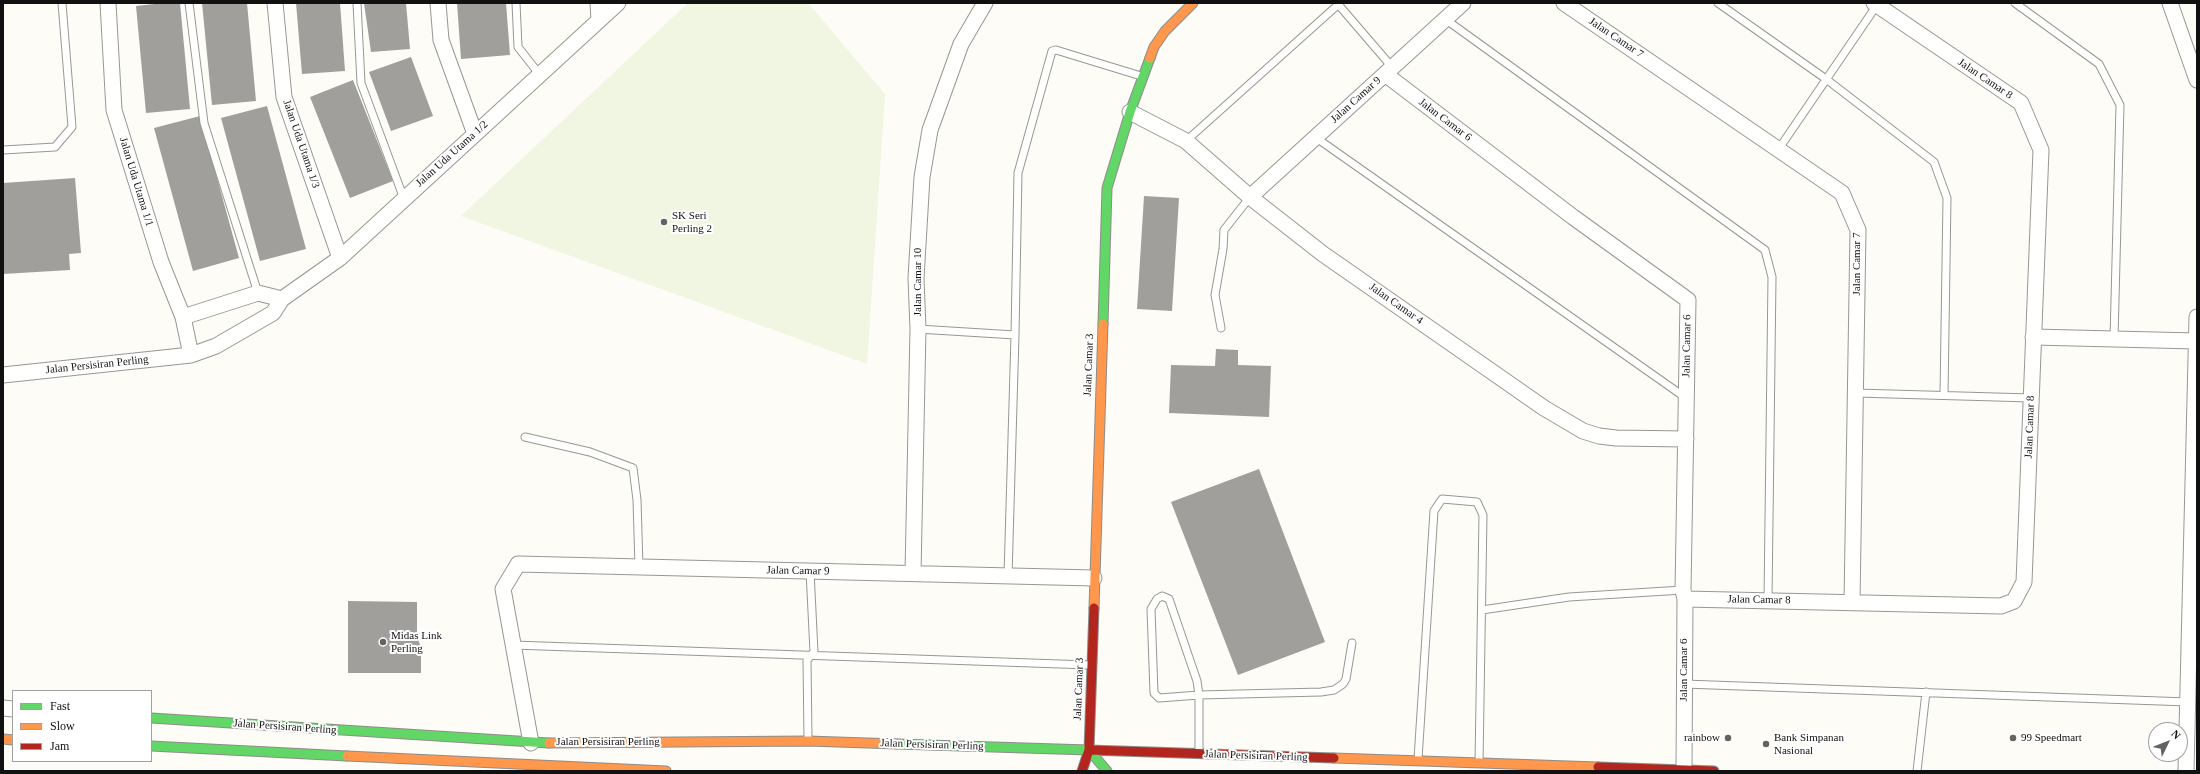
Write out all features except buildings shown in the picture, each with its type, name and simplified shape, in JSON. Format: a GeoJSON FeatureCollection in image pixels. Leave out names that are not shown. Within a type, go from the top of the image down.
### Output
{"type":"FeatureCollection","features":[{"type":"Feature","properties":{"kind":"main road","name":"Jalan Camar 3"},"geometry":{"type":"LineString","coordinates":[[1082,771],[1089,750],[1107,188],[1130,112],[1154,47],[1165,31],[1193,3]]}},
{"type":"Feature","properties":{"kind":"main road","name":"Jalan Persisiran Perling"},"geometry":{"type":"LineString","coordinates":[[152,718],[531,743],[808,741],[1714,771]]}},
{"type":"Feature","properties":{"kind":"main road"},"geometry":{"type":"LineString","coordinates":[[152,746],[666,771]]}},
{"type":"Feature","properties":{"kind":"main road"},"geometry":{"type":"LineString","coordinates":[[1089,750],[1107,771]]}},
{"type":"Feature","properties":{"kind":"street","name":"Jalan Uda Utama 1/1"},"geometry":{"type":"LineString","coordinates":[[108,3],[114,110],[161,262],[183,317],[191,355]]}},
{"type":"Feature","properties":{"kind":"street","name":"Jalan Uda Utama 1/3"},"geometry":{"type":"LineString","coordinates":[[275,3],[284,97],[340,258]]}},
{"type":"Feature","properties":{"kind":"street"},"geometry":{"type":"LineString","coordinates":[[438,3],[441,40],[475,134]]}},
{"type":"Feature","properties":{"kind":"street"},"geometry":{"type":"LineString","coordinates":[[598,3],[599,20]]}},
{"type":"Feature","properties":{"kind":"street","name":"Jalan Uda Utama 1/2"},"geometry":{"type":"LineString","coordinates":[[191,355],[216,346],[273,313],[282,300],[340,258],[618,3]]}},
{"type":"Feature","properties":{"kind":"street","name":"Jalan Camar 10"},"geometry":{"type":"LineString","coordinates":[[913,573],[918,329],[917,263],[922,177],[930,130],[961,44],[985,3]]}},
{"type":"Feature","properties":{"kind":"street","name":"Jalan Camar 9"},"geometry":{"type":"LineString","coordinates":[[1250,197],[1462,3]]}},
{"type":"Feature","properties":{"kind":"street","name":"Jalan Camar 7"},"geometry":{"type":"LineString","coordinates":[[1564,3],[1842,193],[1858,230],[1852,602]]}},
{"type":"Feature","properties":{"kind":"street"},"geometry":{"type":"LineString","coordinates":[[2170,3],[2197,80]]}},
{"type":"Feature","properties":{"kind":"street","name":"Jalan Camar 8"},"geometry":{"type":"LineString","coordinates":[[1684,594],[1768,600],[2001,606],[2014,601],[2024,582],[2041,150],[2021,103],[1876,4]]}},
{"type":"Feature","properties":{"kind":"street","name":"Jalan Camar 6"},"geometry":{"type":"LineString","coordinates":[[1388,71],[1573,217],[1688,300],[1684,594],[1684,770]]}},
{"type":"Feature","properties":{"kind":"street","name":"Jalan Camar 4"},"geometry":{"type":"LineString","coordinates":[[1130,112],[1186,141],[1250,197],[1323,254],[1544,408],[1583,431],[1599,436],[1616,438],[1686,439]]}},
{"type":"Feature","properties":{"kind":"street"},"geometry":{"type":"LineString","coordinates":[[183,317],[258,293],[282,300]]}},
{"type":"Feature","properties":{"kind":"street"},"geometry":{"type":"LineString","coordinates":[[2186,771],[2194,547],[2197,316]]}},
{"type":"Feature","properties":{"kind":"street"},"geometry":{"type":"LineString","coordinates":[[2033,337],[2197,341]]}},
{"type":"Feature","properties":{"kind":"street","name":"Jalan Persisiran Perling"},"geometry":{"type":"LineString","coordinates":[[3,375],[191,355]]}},
{"type":"Feature","properties":{"kind":"street","name":"Jalan Camar 9"},"geometry":{"type":"LineString","coordinates":[[513,645],[503,589],[508,577],[518,564],[1094,578]]}},
{"type":"Feature","properties":{"kind":"street"},"geometry":{"type":"LineString","coordinates":[[513,645],[531,743]]}},
{"type":"Feature","properties":{"kind":"lane"},"geometry":{"type":"LineString","coordinates":[[3,150],[55,146],[72,127],[62,3]]}},
{"type":"Feature","properties":{"kind":"lane"},"geometry":{"type":"LineString","coordinates":[[190,3],[204,123],[258,293]]}},
{"type":"Feature","properties":{"kind":"lane"},"geometry":{"type":"LineString","coordinates":[[357,3],[361,83],[404,199]]}},
{"type":"Feature","properties":{"kind":"lane"},"geometry":{"type":"LineString","coordinates":[[516,3],[518,47],[540,74]]}},
{"type":"Feature","properties":{"kind":"lane"},"geometry":{"type":"LineString","coordinates":[[1186,141],[1338,3],[1388,71]]}},
{"type":"Feature","properties":{"kind":"lane"},"geometry":{"type":"LineString","coordinates":[[1718,3],[1826,80],[1934,162],[1947,198],[1944,395]]}},
{"type":"Feature","properties":{"kind":"lane"},"geometry":{"type":"LineString","coordinates":[[2015,3],[2099,64],[2120,104],[2114,339]]}},
{"type":"Feature","properties":{"kind":"lane"},"geometry":{"type":"LineString","coordinates":[[1778,150],[1876,4]]}},
{"type":"Feature","properties":{"kind":"lane"},"geometry":{"type":"LineString","coordinates":[[1445,19],[1765,250],[1772,276],[1768,600]]}},
{"type":"Feature","properties":{"kind":"lane"},"geometry":{"type":"LineString","coordinates":[[1008,576],[1016,335],[1018,173],[1052,51],[1056,50],[1143,76]]}},
{"type":"Feature","properties":{"kind":"lane"},"geometry":{"type":"LineString","coordinates":[[1315,137],[1686,398]]}},
{"type":"Feature","properties":{"kind":"lane"},"geometry":{"type":"LineString","coordinates":[[1221,328],[1215,295],[1223,249],[1224,230],[1250,197]]}},
{"type":"Feature","properties":{"kind":"lane"},"geometry":{"type":"LineString","coordinates":[[918,329],[1016,335]]}},
{"type":"Feature","properties":{"kind":"lane"},"geometry":{"type":"LineString","coordinates":[[1856,393],[2031,398]]}},
{"type":"Feature","properties":{"kind":"lane"},"geometry":{"type":"LineString","coordinates":[[525,437],[590,452],[633,468],[637,500],[639,568]]}},
{"type":"Feature","properties":{"kind":"lane"},"geometry":{"type":"LineString","coordinates":[[1418,761],[1434,511],[1442,499],[1477,502],[1483,515],[1479,763]]}},
{"type":"Feature","properties":{"kind":"lane"},"geometry":{"type":"LineString","coordinates":[[808,741],[807,660],[814,652],[810,571]]}},
{"type":"Feature","properties":{"kind":"lane"},"geometry":{"type":"LineString","coordinates":[[1482,610],[1569,597],[1684,594]]}},
{"type":"Feature","properties":{"kind":"lane"},"geometry":{"type":"LineString","coordinates":[[1199,754],[1199,695],[1197,681],[1169,599],[1162,596],[1154,602],[1152,608],[1154,693],[1159,698],[1199,695],[1334,690],[1343,684],[1346,679],[1352,643]]}},
{"type":"Feature","properties":{"kind":"lane"},"geometry":{"type":"LineString","coordinates":[[513,645],[1092,665]]}},
{"type":"Feature","properties":{"kind":"lane"},"geometry":{"type":"LineString","coordinates":[[1684,684],[2188,702]]}},
{"type":"Feature","properties":{"kind":"lane"},"geometry":{"type":"LineString","coordinates":[[1917,771],[1926,692]]}},
{"type":"Feature","properties":{"kind":"green space"},"geometry":{"type":"Polygon","coordinates":[[[688,3],[808,3],[885,94],[867,364],[461,216],[688,3]]]}},
{"type":"Feature","properties":{"kind":"traffic: fast"},"geometry":{"type":"LineString","coordinates":[[1103,324],[1107,188],[1130,112],[1150,58]]}},
{"type":"Feature","properties":{"kind":"traffic: fast"},"geometry":{"type":"LineString","coordinates":[[152,718],[549,743]]}},
{"type":"Feature","properties":{"kind":"traffic: fast"},"geometry":{"type":"LineString","coordinates":[[897,744],[1089,750]]}},
{"type":"Feature","properties":{"kind":"traffic: fast"},"geometry":{"type":"LineString","coordinates":[[152,746],[347,756]]}},
{"type":"Feature","properties":{"kind":"traffic: fast"},"geometry":{"type":"LineString","coordinates":[[1089,750],[1107,771]]}},
{"type":"Feature","properties":{"kind":"traffic: slow"},"geometry":{"type":"LineString","coordinates":[[1150,58],[1154,47],[1165,31],[1193,3]]}},
{"type":"Feature","properties":{"kind":"traffic: slow"},"geometry":{"type":"LineString","coordinates":[[1094,608],[1103,324]]}},
{"type":"Feature","properties":{"kind":"traffic: slow"},"geometry":{"type":"LineString","coordinates":[[3,739],[12,740]]}},
{"type":"Feature","properties":{"kind":"traffic: slow"},"geometry":{"type":"LineString","coordinates":[[549,743],[808,741],[897,744]]}},
{"type":"Feature","properties":{"kind":"traffic: slow"},"geometry":{"type":"LineString","coordinates":[[347,756],[666,771]]}},
{"type":"Feature","properties":{"kind":"traffic: slow"},"geometry":{"type":"LineString","coordinates":[[1334,758],[1598,767]]}},
{"type":"Feature","properties":{"kind":"traffic: jam"},"geometry":{"type":"LineString","coordinates":[[1082,771],[1089,750],[1094,608]]}},
{"type":"Feature","properties":{"kind":"traffic: jam"},"geometry":{"type":"LineString","coordinates":[[1089,750],[1334,758]]}},
{"type":"Feature","properties":{"kind":"traffic: jam"},"geometry":{"type":"LineString","coordinates":[[1598,767],[1714,771]]}},
{"type":"Feature","properties":{"kind":"place","name":"SK Seri Perling 2"},"geometry":{"type":"Point","coordinates":[664,222]}},
{"type":"Feature","properties":{"kind":"place","name":"Midas Link Perling"},"geometry":{"type":"Point","coordinates":[383,642]}},
{"type":"Feature","properties":{"kind":"place","name":"rainbow"},"geometry":{"type":"Point","coordinates":[1728,738]}},
{"type":"Feature","properties":{"kind":"place","name":"99 Speedmart"},"geometry":{"type":"Point","coordinates":[2013,738]}},
{"type":"Feature","properties":{"kind":"place","name":"Bank Simpanan Nasional"},"geometry":{"type":"Point","coordinates":[1766,744]}}]}
